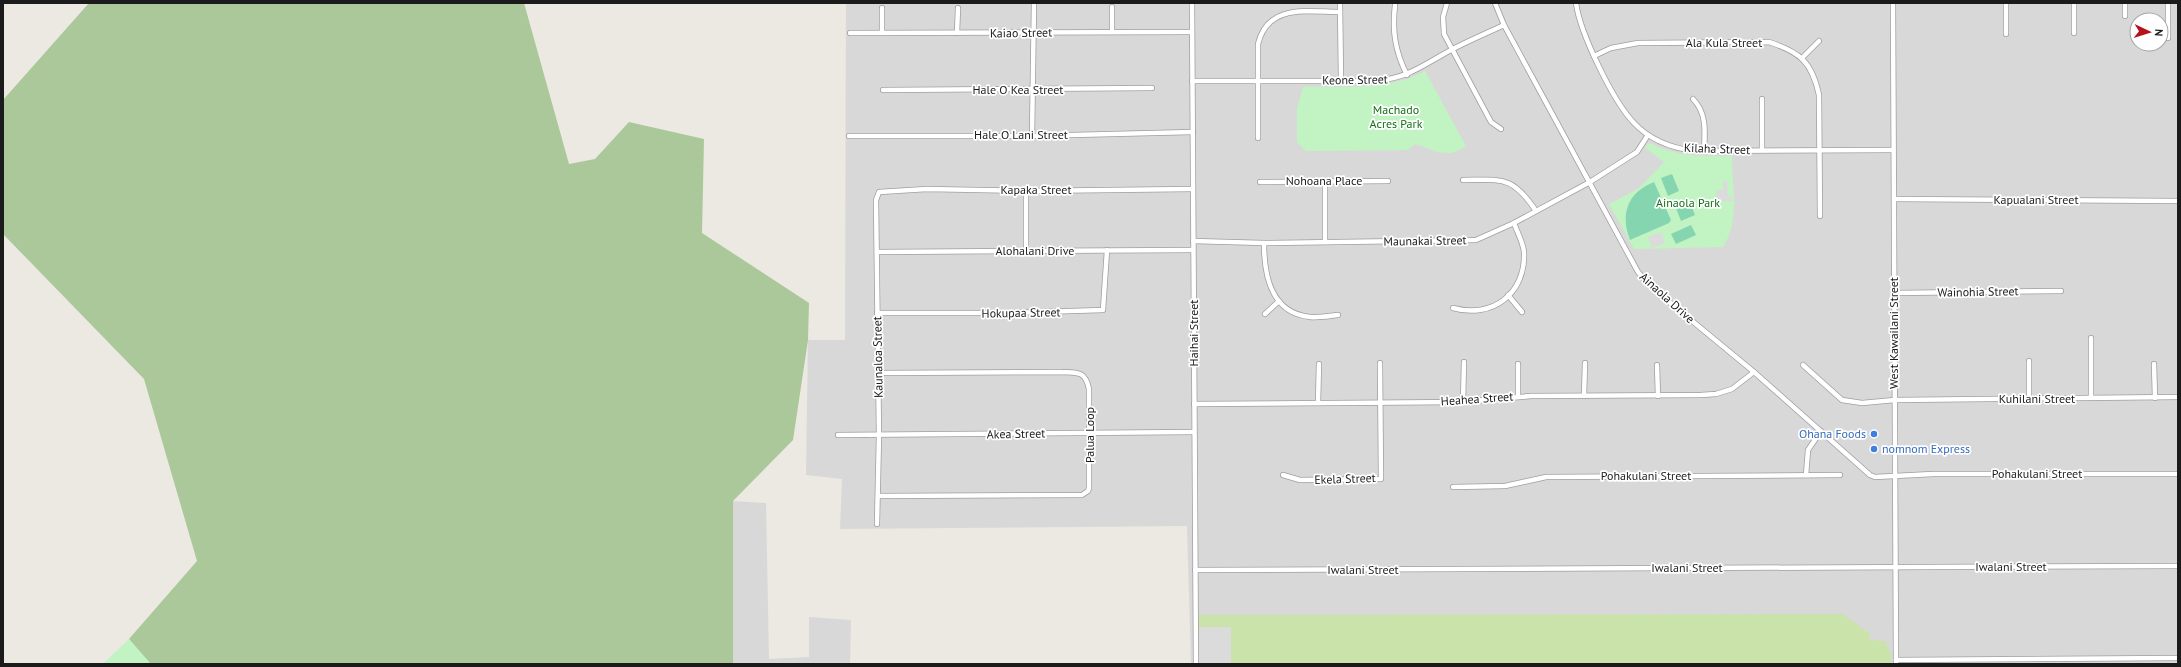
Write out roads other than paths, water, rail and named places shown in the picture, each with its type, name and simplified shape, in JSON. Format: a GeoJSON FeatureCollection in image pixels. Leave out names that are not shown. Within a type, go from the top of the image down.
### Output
{"type":"FeatureCollection","features":[{"type":"Feature","properties":{"kind":"street"},"geometry":{"type":"LineString","coordinates":[[1032,136],[1034,90],[1034,3]]}},
{"type":"Feature","properties":{"kind":"street","name":"Haihai Street"},"geometry":{"type":"LineString","coordinates":[[1192,3],[1196,664]]}},
{"type":"Feature","properties":{"kind":"street"},"geometry":{"type":"LineString","coordinates":[[1340,3],[1341,80]]}},
{"type":"Feature","properties":{"kind":"street"},"geometry":{"type":"LineString","coordinates":[[1447,3],[1443,26],[1444,34],[1451,50],[1491,122],[1501,129]]}},
{"type":"Feature","properties":{"kind":"street","name":"Ainaola Drive"},"geometry":{"type":"LineString","coordinates":[[1495,3],[1504,24],[1638,272],[1651,286],[1754,372],[1870,475],[1875,477],[1895,475]]}},
{"type":"Feature","properties":{"kind":"street","name":"Kilaha Street"},"geometry":{"type":"LineString","coordinates":[[1576,3],[1579,22],[1594,56],[1622,108],[1634,123],[1648,135],[1662,143],[1678,148],[1704,151],[1893,150]]}},
{"type":"Feature","properties":{"kind":"street","name":"West Kawailani Street"},"geometry":{"type":"LineString","coordinates":[[1893,3],[1896,662]]}},
{"type":"Feature","properties":{"kind":"street"},"geometry":{"type":"LineString","coordinates":[[2006,3],[2006,34]]}},
{"type":"Feature","properties":{"kind":"street"},"geometry":{"type":"LineString","coordinates":[[2074,3],[2074,34]]}},
{"type":"Feature","properties":{"kind":"street"},"geometry":{"type":"LineString","coordinates":[[2125,3],[2125,16]]}},
{"type":"Feature","properties":{"kind":"street"},"geometry":{"type":"LineString","coordinates":[[1395,5],[1394,37],[1397,54],[1407,75]]}},
{"type":"Feature","properties":{"kind":"street"},"geometry":{"type":"LineString","coordinates":[[1112,7],[1112,32]]}},
{"type":"Feature","properties":{"kind":"street"},"geometry":{"type":"LineString","coordinates":[[882,8],[882,33]]}},
{"type":"Feature","properties":{"kind":"street"},"geometry":{"type":"LineString","coordinates":[[957,33],[958,8]]}},
{"type":"Feature","properties":{"kind":"street"},"geometry":{"type":"LineString","coordinates":[[1258,138],[1260,37],[1272,20],[1291,12],[1340,12]]}},
{"type":"Feature","properties":{"kind":"street","name":"Keone Street"},"geometry":{"type":"LineString","coordinates":[[1192,81],[1377,81],[1407,75],[1451,50],[1504,24]]}},
{"type":"Feature","properties":{"kind":"street","name":"Kaiao Street"},"geometry":{"type":"LineString","coordinates":[[850,33],[1192,32]]}},
{"type":"Feature","properties":{"kind":"street"},"geometry":{"type":"LineString","coordinates":[[1802,58],[1820,41]]}},
{"type":"Feature","properties":{"kind":"street","name":"Ala Kula Street"},"geometry":{"type":"LineString","coordinates":[[1594,56],[1611,48],[1638,43],[1769,42],[1788,49],[1802,58],[1816,79],[1819,95],[1820,216]]}},
{"type":"Feature","properties":{"kind":"street","name":"Hale O Kea Street"},"geometry":{"type":"LineString","coordinates":[[883,90],[1152,88]]}},
{"type":"Feature","properties":{"kind":"street"},"geometry":{"type":"LineString","coordinates":[[1693,99],[1701,106],[1704,117],[1704,151]]}},
{"type":"Feature","properties":{"kind":"street"},"geometry":{"type":"LineString","coordinates":[[1762,99],[1762,150]]}},
{"type":"Feature","properties":{"kind":"street","name":"Hale O Lani Street"},"geometry":{"type":"LineString","coordinates":[[849,136],[1032,136],[1193,132]]}},
{"type":"Feature","properties":{"kind":"street","name":"Maunakai Street"},"geometry":{"type":"LineString","coordinates":[[1193,241],[1264,243],[1465,241],[1485,237],[1590,182],[1637,152],[1648,135]]}},
{"type":"Feature","properties":{"kind":"street"},"geometry":{"type":"LineString","coordinates":[[1463,180],[1507,182],[1520,189],[1536,211]]}},
{"type":"Feature","properties":{"kind":"street","name":"Nohoana Place"},"geometry":{"type":"LineString","coordinates":[[1260,182],[1388,181]]}},
{"type":"Feature","properties":{"kind":"street"},"geometry":{"type":"LineString","coordinates":[[1325,182],[1325,242]]}},
{"type":"Feature","properties":{"kind":"street","name":"Kapaka Street"},"geometry":{"type":"LineString","coordinates":[[879,192],[927,189],[1026,191],[1193,189]]}},
{"type":"Feature","properties":{"kind":"street"},"geometry":{"type":"LineString","coordinates":[[1026,191],[1026,250]]}},
{"type":"Feature","properties":{"kind":"street","name":"Kaunaloa Street"},"geometry":{"type":"LineString","coordinates":[[877,524],[879,435],[876,200],[879,192]]}},
{"type":"Feature","properties":{"kind":"street","name":"Kapualani Street"},"geometry":{"type":"LineString","coordinates":[[1894,199],[2178,201]]}},
{"type":"Feature","properties":{"kind":"street"},"geometry":{"type":"LineString","coordinates":[[1453,308],[1468,311],[1483,310],[1492,307],[1508,295],[1521,276],[1523,264],[1524,251],[1514,223]]}},
{"type":"Feature","properties":{"kind":"street"},"geometry":{"type":"LineString","coordinates":[[1264,243],[1266,275],[1269,286],[1279,301],[1292,311],[1310,317],[1338,315]]}},
{"type":"Feature","properties":{"kind":"street","name":"Hokupaa Street"},"geometry":{"type":"LineString","coordinates":[[877,313],[1007,313],[1103,310],[1107,250]]}},
{"type":"Feature","properties":{"kind":"street","name":"Alohalani Drive"},"geometry":{"type":"LineString","coordinates":[[877,252],[1193,250]]}},
{"type":"Feature","properties":{"kind":"street","name":"Wainohia Street"},"geometry":{"type":"LineString","coordinates":[[1894,294],[2061,292]]}},
{"type":"Feature","properties":{"kind":"street"},"geometry":{"type":"LineString","coordinates":[[1508,295],[1522,312]]}},
{"type":"Feature","properties":{"kind":"street"},"geometry":{"type":"LineString","coordinates":[[1264,314],[1279,301]]}},
{"type":"Feature","properties":{"kind":"street"},"geometry":{"type":"LineString","coordinates":[[2091,338],[2091,398]]}},
{"type":"Feature","properties":{"kind":"street"},"geometry":{"type":"LineString","coordinates":[[2029,361],[2029,399]]}},
{"type":"Feature","properties":{"kind":"street"},"geometry":{"type":"LineString","coordinates":[[1464,362],[1464,402]]}},
{"type":"Feature","properties":{"kind":"street"},"geometry":{"type":"LineString","coordinates":[[1380,363],[1381,403]]}},
{"type":"Feature","properties":{"kind":"street"},"geometry":{"type":"LineString","coordinates":[[1584,396],[1585,363]]}},
{"type":"Feature","properties":{"kind":"street"},"geometry":{"type":"LineString","coordinates":[[1318,403],[1319,364]]}},
{"type":"Feature","properties":{"kind":"street"},"geometry":{"type":"LineString","coordinates":[[1518,364],[1518,396]]}},
{"type":"Feature","properties":{"kind":"street"},"geometry":{"type":"LineString","coordinates":[[2154,364],[2155,398]]}},
{"type":"Feature","properties":{"kind":"street","name":"Kuhilani Street"},"geometry":{"type":"LineString","coordinates":[[1803,365],[1842,400],[1862,403],[1895,400],[2178,398]]}},
{"type":"Feature","properties":{"kind":"street"},"geometry":{"type":"LineString","coordinates":[[1657,366],[1658,396]]}},
{"type":"Feature","properties":{"kind":"street","name":"Heahea Street"},"geometry":{"type":"LineString","coordinates":[[1194,404],[1464,402],[1518,396],[1701,396],[1723,392],[1736,386],[1754,372]]}},
{"type":"Feature","properties":{"kind":"street","name":"Palua Loop"},"geometry":{"type":"LineString","coordinates":[[878,373],[1078,373],[1087,379],[1089,389],[1090,433],[1089,488],[1088,491],[1082,495],[878,496]]}},
{"type":"Feature","properties":{"kind":"street","name":"Ekela Street"},"geometry":{"type":"LineString","coordinates":[[1283,475],[1300,480],[1382,479],[1381,403]]}},
{"type":"Feature","properties":{"kind":"street"},"geometry":{"type":"LineString","coordinates":[[1806,475],[1808,450],[1821,431]]}},
{"type":"Feature","properties":{"kind":"street","name":"Akea Street"},"geometry":{"type":"LineString","coordinates":[[838,435],[1194,432]]}},
{"type":"Feature","properties":{"kind":"street","name":"Pohakulani Street"},"geometry":{"type":"LineString","coordinates":[[1895,475],[2178,474]]}},
{"type":"Feature","properties":{"kind":"street","name":"Pohakulani Street"},"geometry":{"type":"LineString","coordinates":[[1453,487],[1505,486],[1546,477],[1840,475]]}},
{"type":"Feature","properties":{"kind":"street","name":"Iwalani Street"},"geometry":{"type":"LineString","coordinates":[[1195,570],[2178,566]]}},
{"type":"Feature","properties":{"kind":"street"},"geometry":{"type":"LineString","coordinates":[[1896,662],[2178,658]]}},
{"type":"Feature","properties":{"kind":"place","name":"Ohana Foods"},"geometry":{"type":"Point","coordinates":[1874,434]}},
{"type":"Feature","properties":{"kind":"place","name":"nomnom Express"},"geometry":{"type":"Point","coordinates":[1874,449]}},
{"type":"Feature","properties":{"kind":"park label","name":"Machado Acres Park"},"geometry":{"type":"Point","coordinates":[1396,117]}},
{"type":"Feature","properties":{"kind":"park label","name":"Ainaola Park"},"geometry":{"type":"Point","coordinates":[1688,203]}}]}
